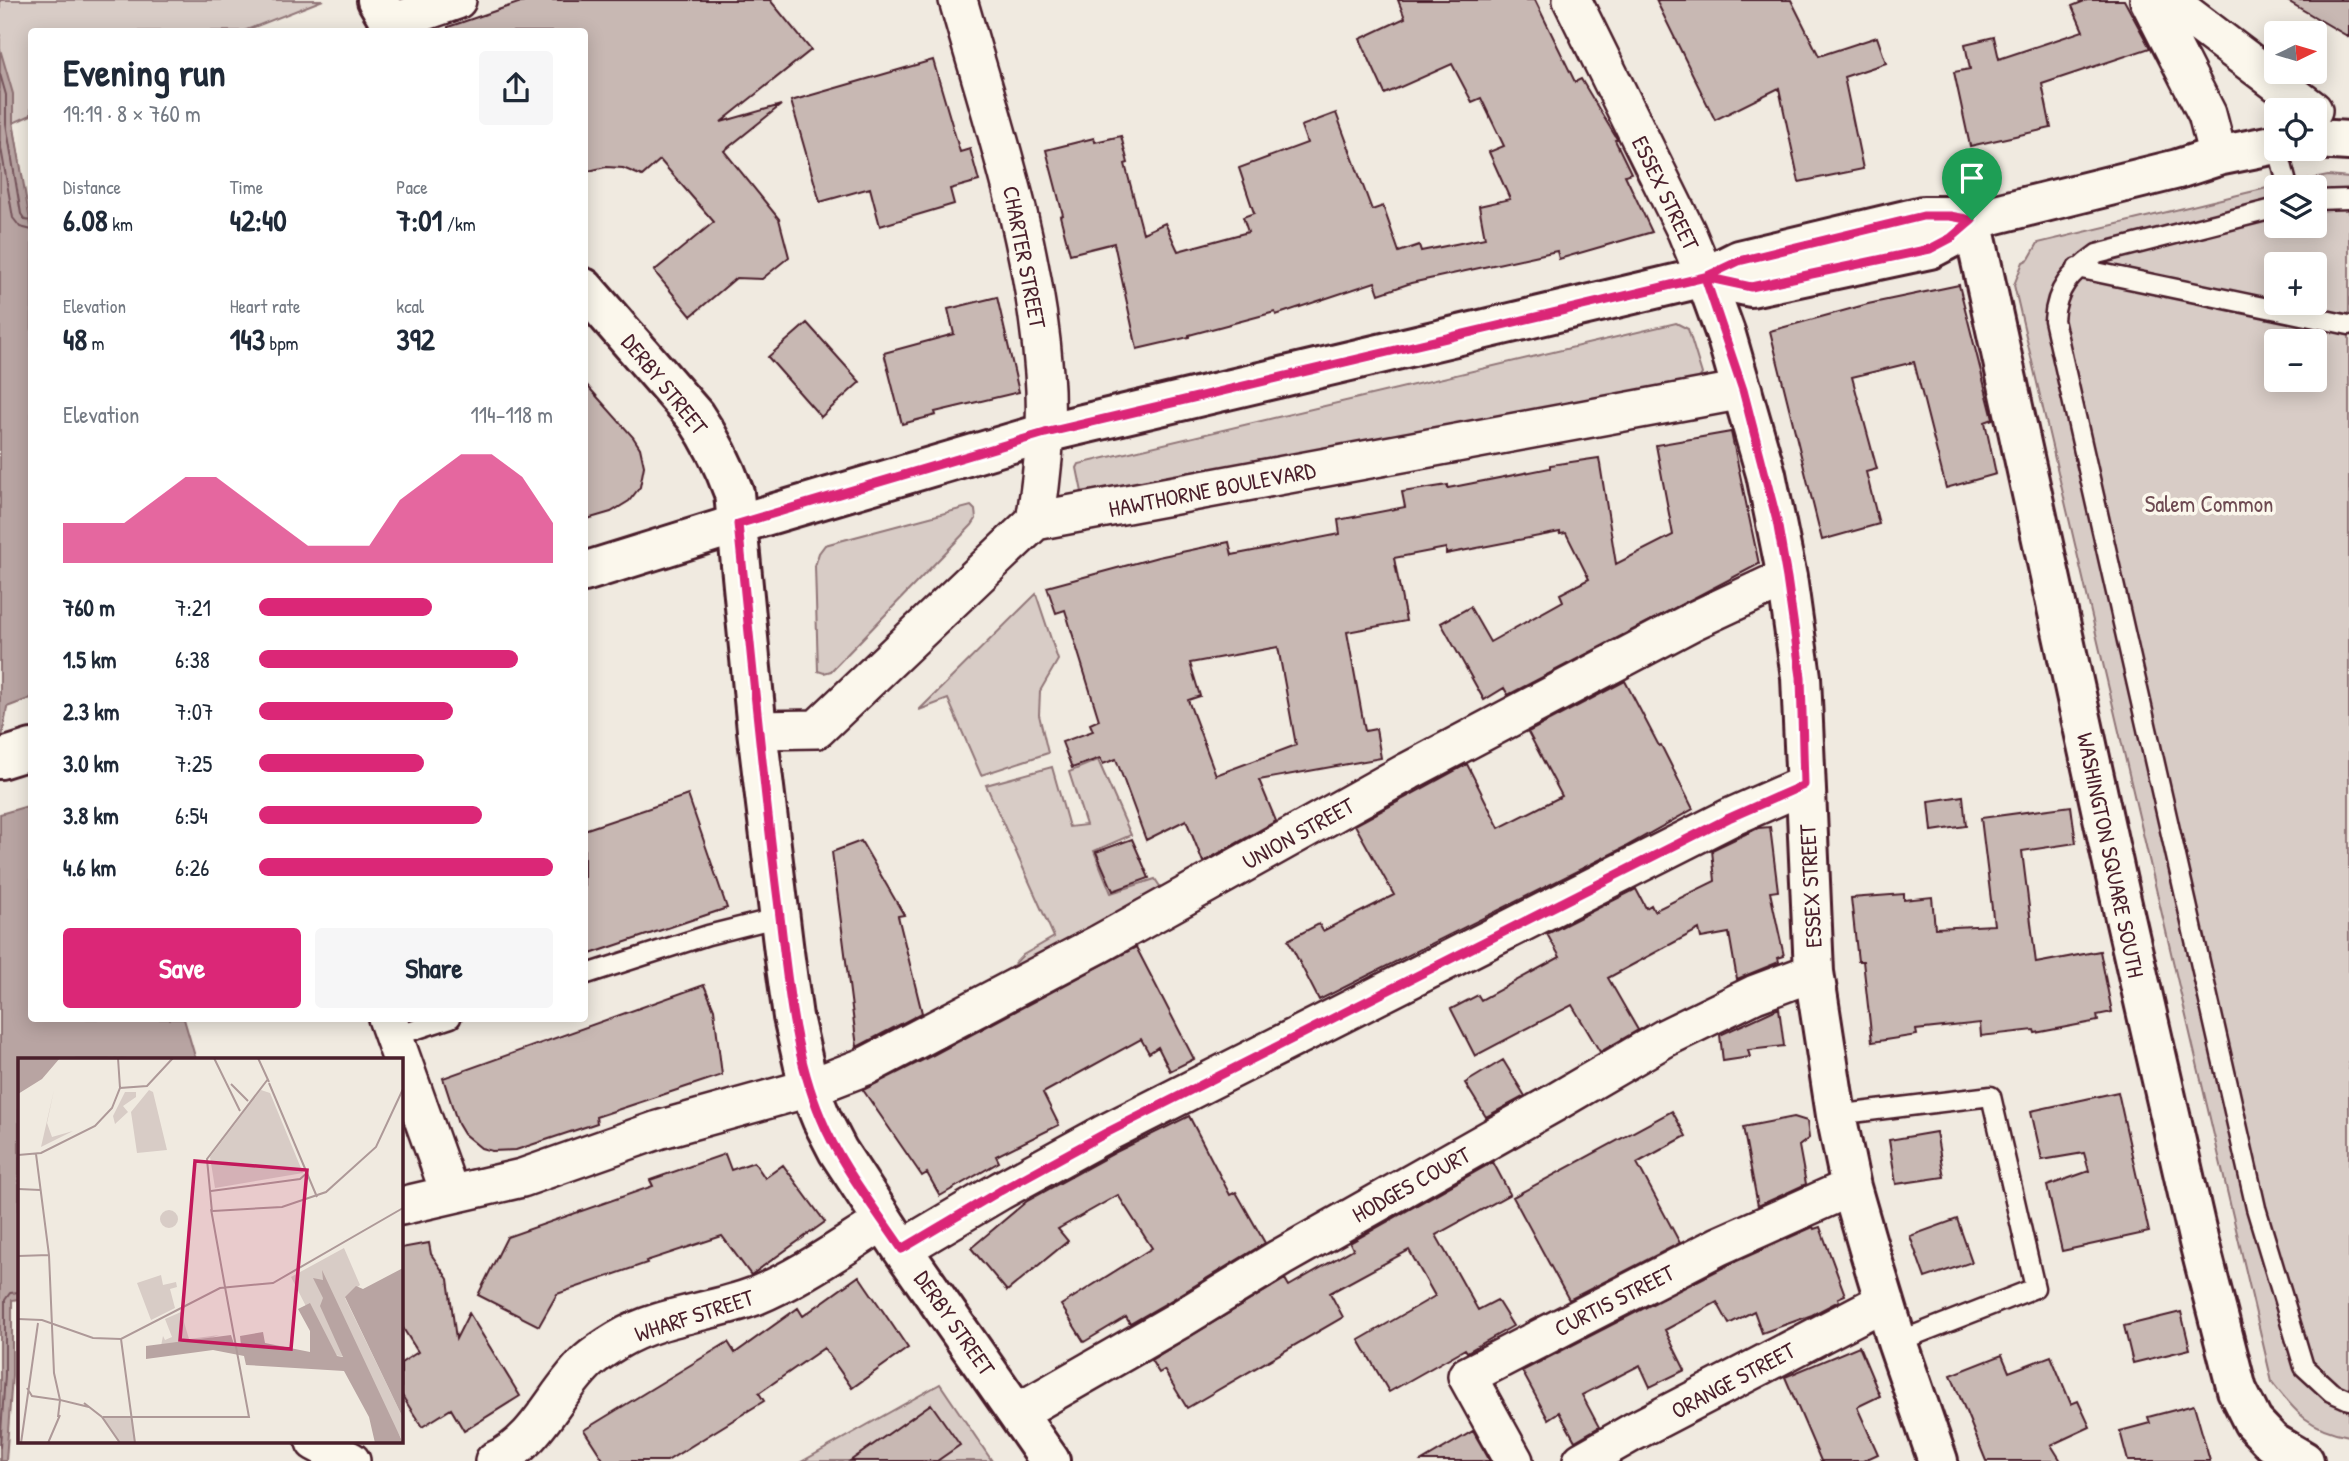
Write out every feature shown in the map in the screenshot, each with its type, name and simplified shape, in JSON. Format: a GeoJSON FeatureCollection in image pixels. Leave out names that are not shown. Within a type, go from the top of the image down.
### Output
{"type":"FeatureCollection","features":[{"type":"Feature","properties":{"kind":"main road"},"geometry":{"type":"LineString","coordinates":[[2327,139],[2349,140]]}},
{"type":"Feature","properties":{"kind":"main road"},"geometry":{"type":"LineString","coordinates":[[588,571],[1045,433],[1705,277],[1751,287],[1930,249],[1951,238],[1972,220],[2178,169],[2218,156],[2264,148]]}},
{"type":"Feature","properties":{"kind":"main road","name":"WASHINGTON SQUARE SOUTH"},"geometry":{"type":"LineString","coordinates":[[1972,220],[2131,945],[2199,1242],[2237,1390],[2253,1422],[2272,1442],[2304,1461]]}},
{"type":"Feature","properties":{"kind":"main road","name":"ESSEX STREET"},"geometry":{"type":"LineString","coordinates":[[1705,277],[1743,390],[1766,474],[1787,578],[1801,677],[1814,972],[1836,1115],[1851,1187],[1898,1342],[1938,1461]]}},
{"type":"Feature","properties":{"kind":"main road","name":"DERBY STREET"},"geometry":{"type":"LineString","coordinates":[[588,293],[695,416],[724,466],[734,494],[757,730],[780,916],[793,1017],[809,1088],[838,1151],[1050,1461]]}},
{"type":"Feature","properties":{"kind":"street"},"geometry":{"type":"LineString","coordinates":[[388,18],[457,0]]}},
{"type":"Feature","properties":{"kind":"street","name":"CHARTER STREET"},"geometry":{"type":"LineString","coordinates":[[958,0],[1015,195],[1038,312],[1045,375],[1045,433],[1035,522]]}},
{"type":"Feature","properties":{"kind":"street","name":"ESSEX STREET"},"geometry":{"type":"LineString","coordinates":[[1573,0],[1686,231],[1705,277]]}},
{"type":"Feature","properties":{"kind":"street"},"geometry":{"type":"LineString","coordinates":[[2149,0],[2207,114],[2218,156]]}},
{"type":"Feature","properties":{"kind":"street"},"geometry":{"type":"LineString","coordinates":[[2168,0],[2297,98]]}},
{"type":"Feature","properties":{"kind":"street"},"geometry":{"type":"LineString","coordinates":[[2327,122],[2349,140]]}},
{"type":"Feature","properties":{"kind":"street","name":"HAWTHORNE BOULEVARD"},"geometry":{"type":"LineString","coordinates":[[1035,522],[1743,390]]}},
{"type":"Feature","properties":{"kind":"street"},"geometry":{"type":"LineString","coordinates":[[757,730],[817,729],[1035,522]]}},
{"type":"Feature","properties":{"kind":"street","name":"UNION STREET"},"geometry":{"type":"LineString","coordinates":[[809,1088],[902,1049],[1099,944],[1409,771],[1686,624],[1787,578]]}},
{"type":"Feature","properties":{"kind":"street","name":"WHARF STREET"},"geometry":{"type":"LineString","coordinates":[[494,1461],[529,1437],[588,1361],[618,1340],[653,1324],[754,1296],[1000,1191],[1106,1133],[1729,818],[1804,785]]}},
{"type":"Feature","properties":{"kind":"street","name":"HODGES COURT"},"geometry":{"type":"LineString","coordinates":[[1017,1413],[1180,1320],[1280,1258],[1665,1038],[1755,995],[1814,972]]}},
{"type":"Feature","properties":{"kind":"street"},"geometry":{"type":"LineString","coordinates":[[390,1028],[401,1058]]}},
{"type":"Feature","properties":{"kind":"street"},"geometry":{"type":"LineString","coordinates":[[402,1061],[450,1194]]}},
{"type":"Feature","properties":{"kind":"street"},"geometry":{"type":"LineString","coordinates":[[402,1206],[522,1178],[658,1130],[809,1088]]}},
{"type":"Feature","properties":{"kind":"street","name":"CURTIS STREET"},"geometry":{"type":"LineString","coordinates":[[1514,1461],[1467,1376],[1719,1246],[1851,1187]]}},
{"type":"Feature","properties":{"kind":"street","name":"ORANGE STREET"},"geometry":{"type":"LineString","coordinates":[[1582,1461],[1885,1301]]}},
{"type":"Feature","properties":{"kind":"street"},"geometry":{"type":"LineString","coordinates":[[319,1444],[351,1461]]}},
{"type":"Feature","properties":{"kind":"lane"},"geometry":{"type":"LineString","coordinates":[[2327,200],[2349,199]]}},
{"type":"Feature","properties":{"kind":"lane"},"geometry":{"type":"LineString","coordinates":[[2264,211],[2096,254],[2077,268],[2058,297],[2053,320],[2256,1208],[2304,1367],[2332,1392],[2349,1400]]}},
{"type":"Feature","properties":{"kind":"lane"},"geometry":{"type":"LineString","coordinates":[[2077,268],[2349,325]]}},
{"type":"Feature","properties":{"kind":"lane"},"geometry":{"type":"LineString","coordinates":[[588,974],[708,935],[780,916]]}},
{"type":"Feature","properties":{"kind":"lane"},"geometry":{"type":"LineString","coordinates":[[390,1028],[427,1022]]}},
{"type":"Feature","properties":{"kind":"lane"},"geometry":{"type":"LineString","coordinates":[[1836,1115],[1990,1096],[2035,1288],[1898,1342]]}},
{"type":"Feature","properties":{"kind":"green space"},"geometry":{"type":"Polygon","coordinates":[[[0,0],[323,0],[252,28],[28,28],[28,116],[13,123],[28,215],[28,239],[0,296],[0,0]]]}},
{"type":"Feature","properties":{"kind":"green space","name":"Salem Common"},"geometry":{"type":"Polygon","coordinates":[[[2327,176],[2349,178],[2349,1436],[2323,1429],[2304,1418],[2272,1382],[2014,285],[2023,262],[2029,259],[2038,243],[2264,189],[2264,238],[2327,238],[2327,176]]]}},
{"type":"Feature","properties":{"kind":"green space"},"geometry":{"type":"Polygon","coordinates":[[[1676,323],[1688,329],[1702,374],[1696,383],[1083,497],[1077,468],[1079,464],[1676,323]]]}},
{"type":"Feature","properties":{"kind":"green space"},"geometry":{"type":"Polygon","coordinates":[[[971,506],[975,510],[976,519],[972,525],[831,671],[818,671],[815,566],[825,545],[971,506]]]}},
{"type":"Feature","properties":{"kind":"green space"},"geometry":{"type":"Polygon","coordinates":[[[1036,594],[1058,660],[1040,691],[1039,715],[1048,753],[981,775],[948,699],[919,710],[1036,594]]]}},
{"type":"Feature","properties":{"kind":"green space"},"geometry":{"type":"Polygon","coordinates":[[[1098,760],[1131,835],[1094,851],[1111,893],[1155,879],[1161,888],[1003,976],[1023,955],[1054,937],[986,785],[1052,767],[1069,827],[1086,825],[1069,772],[1098,760]]]}},
{"type":"Feature","properties":{"kind":"green space"},"geometry":{"type":"Polygon","coordinates":[[[940,1384],[992,1461],[803,1461],[940,1384]]]}},
{"type":"Feature","properties":{"kind":"water"},"geometry":{"type":"Polygon","coordinates":[[[0,49],[13,94],[13,122],[28,210],[28,699],[7,707],[0,750],[0,49]]]}},
{"type":"Feature","properties":{"kind":"water"},"geometry":{"type":"Polygon","coordinates":[[[28,806],[28,1022],[185,1022],[195,1058],[18,1058],[18,1299],[12,1300],[12,1375],[6,1461],[0,1461],[0,814],[28,806]]]}},
{"type":"Feature","properties":{"kind":"building"},"geometry":{"type":"Polygon","coordinates":[[[527,0],[770,0],[811,50],[721,122],[781,105],[724,151],[779,219],[789,257],[762,279],[736,278],[691,316],[654,271],[714,222],[660,160],[642,176],[623,168],[606,167],[588,171],[588,28],[448,27],[527,0]]]}},
{"type":"Feature","properties":{"kind":"building"},"geometry":{"type":"Polygon","coordinates":[[[1398,0],[1535,0],[1575,82],[1581,79],[1617,139],[1615,140],[1631,173],[1625,175],[1652,232],[1559,259],[1557,251],[1411,283],[1379,294],[1375,282],[1276,315],[1275,312],[1137,349],[1114,243],[1070,254],[1046,150],[1094,138],[1095,142],[1121,136],[1128,163],[1125,164],[1143,233],[1165,223],[1178,251],[1248,232],[1243,217],[1254,213],[1239,168],[1307,143],[1301,126],[1336,113],[1372,210],[1383,206],[1399,252],[1419,245],[1421,251],[1485,238],[1479,206],[1510,199],[1489,152],[1504,146],[1481,98],[1472,102],[1452,64],[1385,94],[1360,39],[1405,18],[1398,0]]]}},
{"type":"Feature","properties":{"kind":"building"},"geometry":{"type":"Polygon","coordinates":[[[1656,0],[1791,0],[1819,56],[1877,37],[1886,63],[1844,77],[1863,169],[1799,182],[1779,88],[1715,120],[1656,0]]]}},
{"type":"Feature","properties":{"kind":"building"},"geometry":{"type":"Polygon","coordinates":[[[2087,0],[2124,0],[2150,48],[2042,84],[2051,128],[1970,146],[1954,72],[1970,69],[1965,44],[1994,37],[1999,59],[2083,31],[2072,6],[2087,0]]]}},
{"type":"Feature","properties":{"kind":"building"},"geometry":{"type":"Polygon","coordinates":[[[2286,0],[2349,0],[2349,37],[2328,25],[2328,21],[2322,21],[2286,0]]]}},
{"type":"Feature","properties":{"kind":"building"},"geometry":{"type":"Polygon","coordinates":[[[933,60],[960,152],[970,149],[979,181],[950,189],[954,204],[880,226],[870,188],[820,202],[791,101],[933,60]]]}},
{"type":"Feature","properties":{"kind":"building"},"geometry":{"type":"Polygon","coordinates":[[[1959,285],[1993,419],[1985,422],[1996,474],[1946,488],[1914,362],[1852,377],[1877,469],[1866,472],[1879,524],[1822,540],[1770,331],[1868,304],[1959,285]]]}},
{"type":"Feature","properties":{"kind":"building"},"geometry":{"type":"Polygon","coordinates":[[[997,297],[1019,392],[935,412],[936,415],[902,424],[884,353],[954,334],[948,309],[997,297]]]}},
{"type":"Feature","properties":{"kind":"building"},"geometry":{"type":"Polygon","coordinates":[[[807,323],[860,382],[821,417],[768,357],[807,323]]]}},
{"type":"Feature","properties":{"kind":"building"},"geometry":{"type":"Polygon","coordinates":[[[588,386],[633,437],[640,448],[644,466],[640,487],[629,501],[611,512],[588,519],[588,386]]]}},
{"type":"Feature","properties":{"kind":"building"},"geometry":{"type":"Polygon","coordinates":[[[1731,432],[1759,564],[1508,695],[1504,688],[1484,700],[1441,623],[1470,607],[1490,642],[1563,601],[1560,594],[1589,579],[1566,533],[1446,554],[1446,548],[1394,558],[1406,621],[1347,632],[1365,731],[1376,729],[1381,758],[1259,780],[1276,821],[1203,862],[1186,820],[1146,840],[1116,759],[1103,764],[1100,758],[1072,768],[1062,742],[1093,731],[1090,724],[1099,720],[1065,610],[1056,613],[1047,587],[1158,557],[1229,542],[1232,555],[1340,534],[1338,520],[1405,507],[1402,492],[1448,485],[1448,488],[1550,468],[1550,465],[1599,458],[1616,564],[1673,535],[1656,445],[1731,432]],[[1278,647],[1190,663],[1200,696],[1188,700],[1216,775],[1296,745],[1278,647]]]}},
{"type":"Feature","properties":{"kind":"building"},"geometry":{"type":"Polygon","coordinates":[[[1625,681],[1693,809],[1625,847],[1319,1000],[1288,940],[1319,924],[1323,931],[1394,895],[1355,825],[1467,764],[1499,828],[1562,796],[1528,732],[1625,681]]]}},
{"type":"Feature","properties":{"kind":"building"},"geometry":{"type":"Polygon","coordinates":[[[688,795],[727,908],[588,955],[588,829],[688,795]]]}},
{"type":"Feature","properties":{"kind":"building"},"geometry":{"type":"Polygon","coordinates":[[[1963,796],[1966,826],[1932,831],[1929,801],[1963,796]]]}},
{"type":"Feature","properties":{"kind":"building"},"geometry":{"type":"Polygon","coordinates":[[[2071,806],[2076,843],[2022,851],[2036,963],[2100,951],[2112,1012],[2097,1015],[2098,1021],[2035,1033],[2034,1030],[1981,1036],[1980,1023],[1916,1030],[1917,1035],[1872,1042],[1863,961],[1858,961],[1851,898],[1904,894],[1904,900],[1932,897],[1935,928],[1994,925],[1981,818],[2071,806]]]}},
{"type":"Feature","properties":{"kind":"building"},"geometry":{"type":"Polygon","coordinates":[[[1770,827],[1778,891],[1770,892],[1784,956],[1778,958],[1779,962],[1737,979],[1729,933],[1701,938],[1699,929],[1608,978],[1638,1030],[1600,1052],[1572,1005],[1475,1056],[1451,1009],[1478,995],[1481,1000],[1560,957],[1547,934],[1636,889],[1646,908],[1651,905],[1654,911],[1715,881],[1712,850],[1758,828],[1770,827]]]}},
{"type":"Feature","properties":{"kind":"building"},"geometry":{"type":"Polygon","coordinates":[[[1132,839],[1149,878],[1113,891],[1096,852],[1132,839]]]}},
{"type":"Feature","properties":{"kind":"building"},"geometry":{"type":"Polygon","coordinates":[[[861,841],[904,915],[898,916],[922,1013],[857,1047],[832,852],[861,841]]]}},
{"type":"Feature","properties":{"kind":"building"},"geometry":{"type":"Polygon","coordinates":[[[1136,947],[1194,1059],[1170,1071],[1158,1047],[1149,1053],[1141,1039],[1043,1093],[1059,1125],[996,1156],[999,1162],[940,1196],[927,1173],[922,1176],[863,1090],[1136,947]]]}},
{"type":"Feature","properties":{"kind":"building"},"geometry":{"type":"Polygon","coordinates":[[[704,985],[714,1009],[722,1075],[596,1117],[597,1123],[516,1150],[492,1151],[481,1148],[464,1134],[458,1124],[443,1078],[704,985]]]}},
{"type":"Feature","properties":{"kind":"building"},"geometry":{"type":"Polygon","coordinates":[[[1779,1008],[1784,1046],[1748,1050],[1750,1057],[1723,1061],[1720,1035],[1779,1008]]]}},
{"type":"Feature","properties":{"kind":"building"},"geometry":{"type":"Polygon","coordinates":[[[1503,1060],[1525,1096],[1486,1117],[1465,1083],[1503,1060]]]}},
{"type":"Feature","properties":{"kind":"building"},"geometry":{"type":"Polygon","coordinates":[[[2118,1092],[2149,1232],[2062,1251],[2047,1186],[2089,1171],[2084,1153],[2042,1160],[2031,1111],[2118,1092]]]}},
{"type":"Feature","properties":{"kind":"building"},"geometry":{"type":"Polygon","coordinates":[[[1672,1111],[1686,1136],[1637,1163],[1680,1243],[1569,1300],[1513,1197],[1672,1111]]]}},
{"type":"Feature","properties":{"kind":"building"},"geometry":{"type":"Polygon","coordinates":[[[1189,1116],[1230,1195],[1236,1192],[1265,1243],[1168,1302],[1130,1324],[1126,1317],[1084,1342],[1061,1305],[1152,1248],[1118,1195],[1058,1229],[1068,1241],[1007,1291],[971,1248],[1027,1201],[1189,1116]]]}},
{"type":"Feature","properties":{"kind":"building"},"geometry":{"type":"Polygon","coordinates":[[[1794,1117],[1807,1121],[1809,1138],[1799,1146],[1806,1184],[1758,1206],[1743,1127],[1794,1117]]]}},
{"type":"Feature","properties":{"kind":"building"},"geometry":{"type":"Polygon","coordinates":[[[1936,1132],[1944,1177],[1896,1184],[1889,1140],[1936,1132]]]}},
{"type":"Feature","properties":{"kind":"building"},"geometry":{"type":"Polygon","coordinates":[[[725,1154],[731,1170],[754,1162],[765,1178],[783,1165],[825,1222],[751,1275],[722,1236],[646,1261],[647,1263],[557,1294],[539,1326],[478,1295],[507,1237],[653,1186],[650,1180],[725,1154]]]}},
{"type":"Feature","properties":{"kind":"building"},"geometry":{"type":"Polygon","coordinates":[[[1493,1162],[1510,1194],[1436,1235],[1478,1310],[1497,1300],[1513,1326],[1467,1352],[1465,1349],[1389,1392],[1359,1340],[1435,1296],[1409,1250],[1330,1293],[1343,1317],[1187,1408],[1164,1370],[1159,1373],[1151,1360],[1285,1279],[1289,1286],[1353,1249],[1350,1243],[1493,1162]]]}},
{"type":"Feature","properties":{"kind":"building"},"geometry":{"type":"Polygon","coordinates":[[[1957,1219],[1972,1262],[1925,1278],[1910,1236],[1957,1219]]]}},
{"type":"Feature","properties":{"kind":"building"},"geometry":{"type":"Polygon","coordinates":[[[1813,1227],[1820,1227],[1845,1295],[1838,1298],[1839,1301],[1812,1315],[1762,1333],[1754,1311],[1729,1324],[1717,1302],[1665,1330],[1685,1370],[1650,1387],[1640,1365],[1582,1395],[1599,1427],[1575,1441],[1559,1412],[1548,1419],[1522,1371],[1728,1265],[1813,1227]]]}},
{"type":"Feature","properties":{"kind":"building"},"geometry":{"type":"Polygon","coordinates":[[[429,1243],[431,1254],[448,1279],[456,1339],[469,1313],[520,1396],[464,1431],[451,1409],[422,1427],[402,1396],[402,1362],[418,1352],[402,1327],[402,1248],[429,1243]]]}},
{"type":"Feature","properties":{"kind":"building"},"geometry":{"type":"Polygon","coordinates":[[[859,1276],[908,1348],[852,1388],[824,1348],[759,1393],[764,1401],[667,1461],[604,1461],[584,1430],[728,1342],[735,1353],[798,1308],[803,1316],[859,1276]]]}},
{"type":"Feature","properties":{"kind":"building"},"geometry":{"type":"Polygon","coordinates":[[[2181,1312],[2190,1349],[2133,1363],[2124,1326],[2181,1312]]]}},
{"type":"Feature","properties":{"kind":"building"},"geometry":{"type":"Polygon","coordinates":[[[1859,1346],[1880,1396],[1857,1407],[1878,1454],[1863,1461],[1821,1461],[1785,1377],[1859,1346]]]}},
{"type":"Feature","properties":{"kind":"building"},"geometry":{"type":"Polygon","coordinates":[[[2002,1355],[2009,1372],[2051,1356],[2071,1404],[2078,1401],[2090,1427],[2051,1445],[2061,1461],[1986,1461],[1951,1375],[2002,1355]]]}},
{"type":"Feature","properties":{"kind":"building"},"geometry":{"type":"Polygon","coordinates":[[[931,1404],[960,1445],[937,1461],[850,1461],[931,1404]]]}},
{"type":"Feature","properties":{"kind":"building"},"geometry":{"type":"Polygon","coordinates":[[[2194,1405],[2210,1461],[2128,1461],[2120,1431],[2150,1423],[2148,1417],[2194,1405]]]}},
{"type":"Feature","properties":{"kind":"building"},"geometry":{"type":"Polygon","coordinates":[[[1473,1431],[1490,1461],[1422,1461],[1473,1431]]]}},
{"type":"Feature","properties":{"kind":"route"},"geometry":{"type":"LineString","coordinates":[[1972,220],[1950,216],[1923,216],[1767,253],[1739,261],[1705,277],[1045,433],[738,524],[757,730],[784,952],[793,1017],[809,1088],[838,1151],[902,1249],[958,1214],[1106,1133],[1729,818],[1804,785],[1801,677],[1777,521],[1743,390],[1705,277],[1751,287],[1930,249],[1951,238],[1972,220]]}}]}
